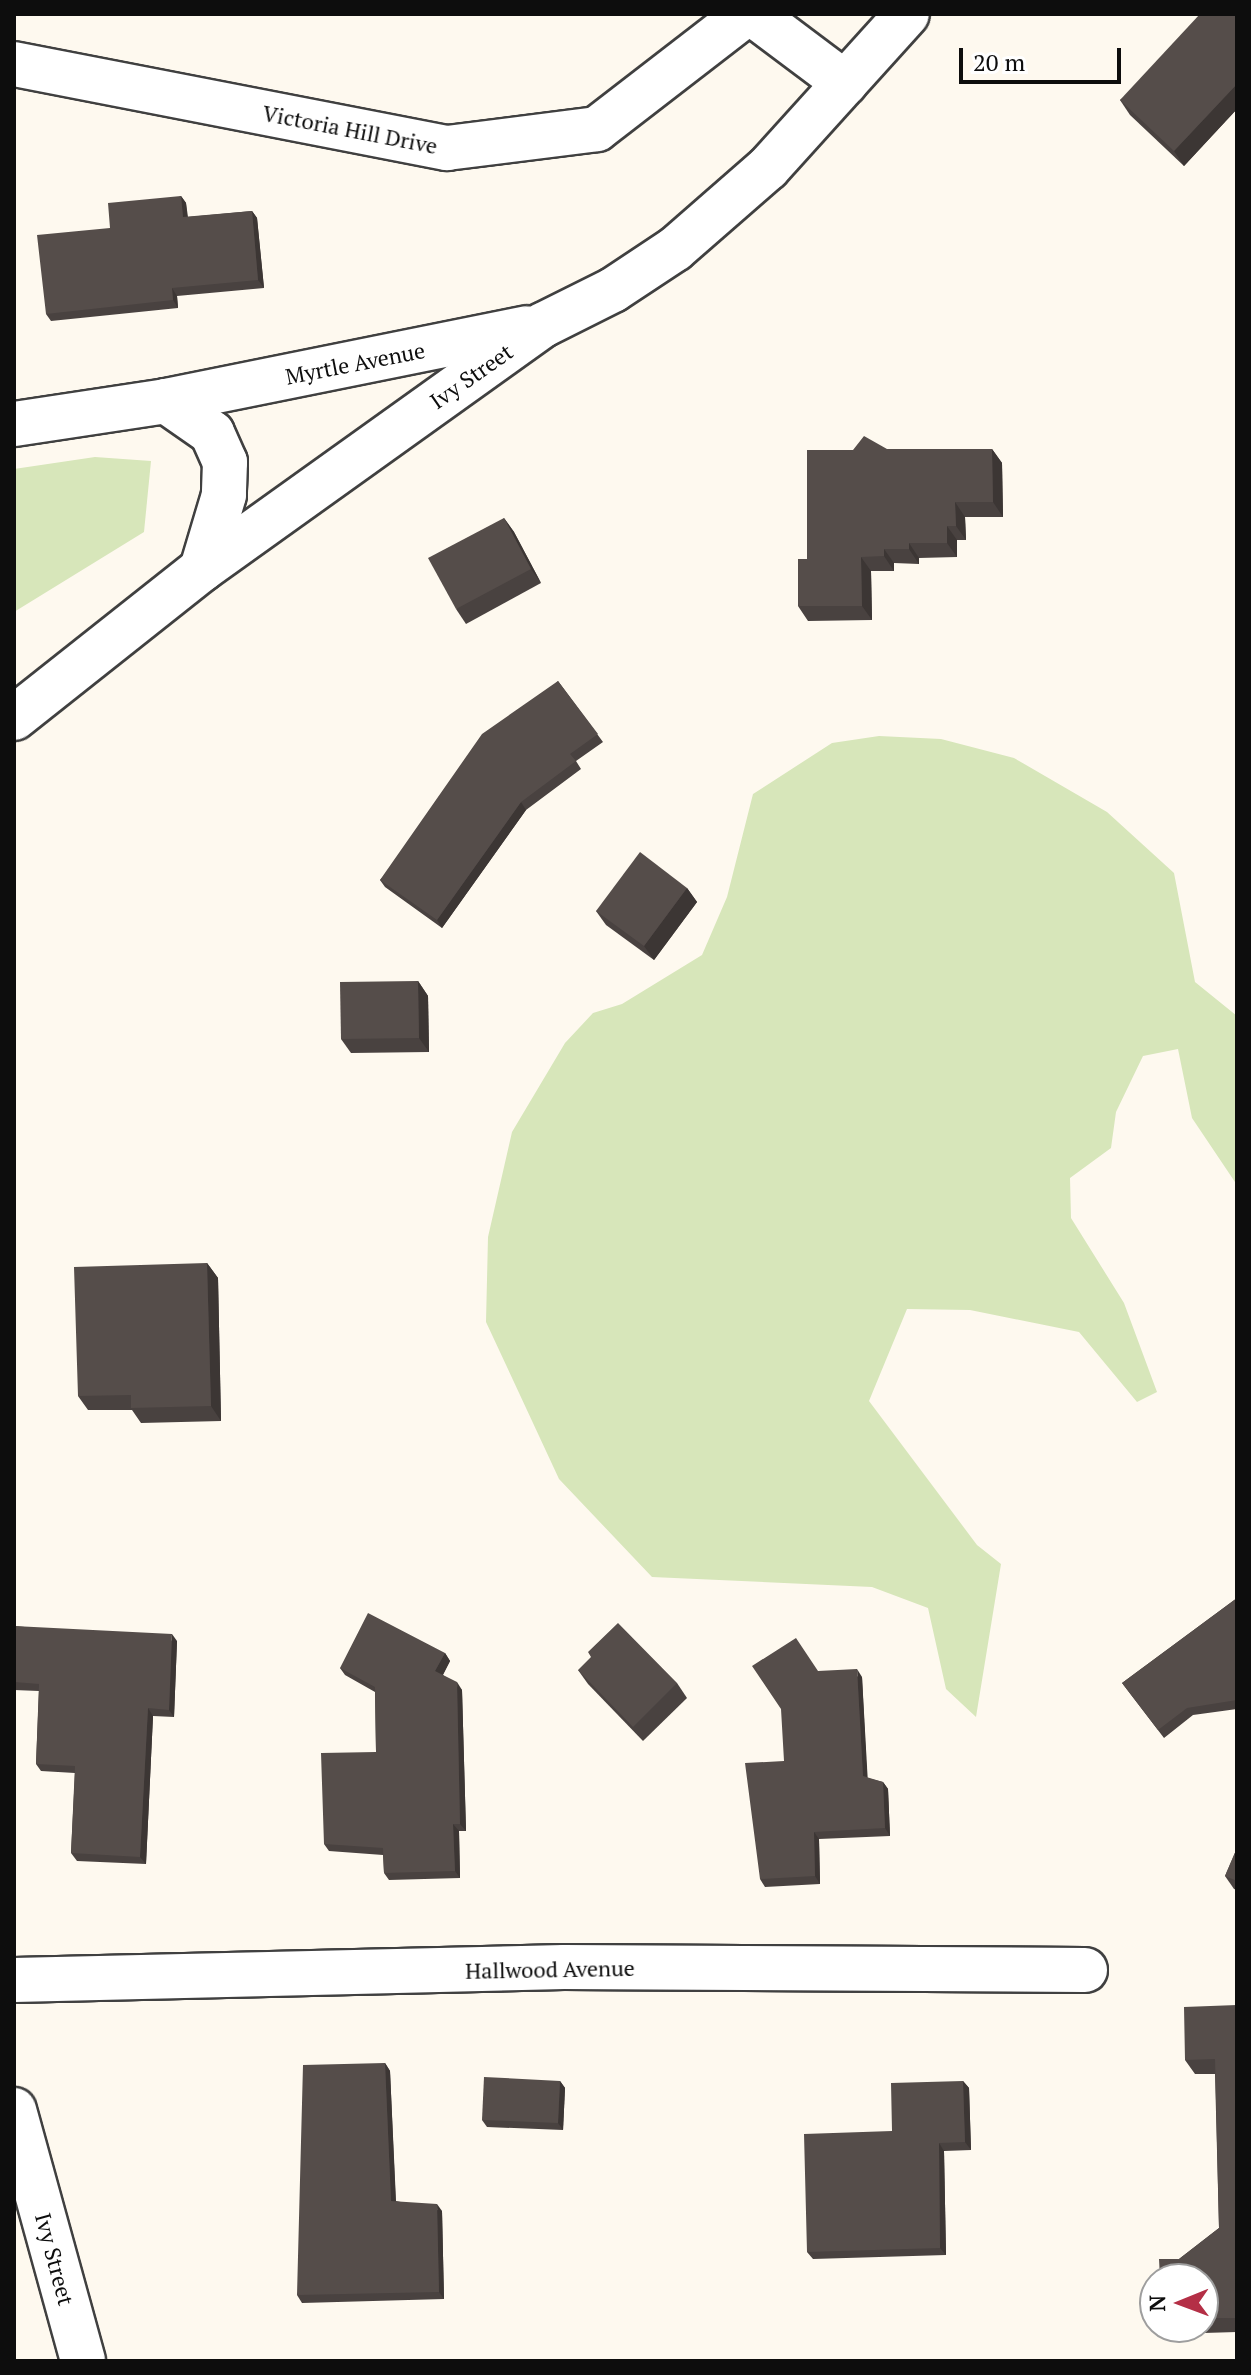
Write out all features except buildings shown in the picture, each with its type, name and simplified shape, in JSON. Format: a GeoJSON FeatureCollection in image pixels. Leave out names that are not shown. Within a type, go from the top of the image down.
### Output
{"type":"FeatureCollection","features":[{"type":"Feature","properties":{"kind":"street","name":"Victoria Hill Drive"},"geometry":{"type":"LineString","coordinates":[[14,64],[447,148],[597,129],[746,14]]}},
{"type":"Feature","properties":{"kind":"street"},"geometry":{"type":"LineString","coordinates":[[753,14],[845,83]]}},
{"type":"Feature","properties":{"kind":"street","name":"Ivy Street"},"geometry":{"type":"LineString","coordinates":[[14,718],[202,569],[543,325],[613,290],[675,249],[768,168],[907,14]]}},
{"type":"Feature","properties":{"kind":"street","name":"Myrtle Avenue"},"geometry":{"type":"LineString","coordinates":[[14,424],[166,401],[543,325]]}},
{"type":"Feature","properties":{"kind":"street"},"geometry":{"type":"LineString","coordinates":[[166,401],[212,433],[225,462],[224,495],[202,569]]}},
{"type":"Feature","properties":{"kind":"street","name":"Hallwood Avenue"},"geometry":{"type":"LineString","coordinates":[[14,1980],[564,1967],[1085,1970]]}},
{"type":"Feature","properties":{"kind":"street","name":"Ivy Street"},"geometry":{"type":"LineString","coordinates":[[14,2110],[83,2361]]}},
{"type":"Feature","properties":{"kind":"green space"},"geometry":{"type":"Polygon","coordinates":[[[95,457],[151,461],[144,532],[14,612],[14,469],[95,457]]]}},
{"type":"Feature","properties":{"kind":"green space"},"geometry":{"type":"Polygon","coordinates":[[[879,736],[941,739],[1014,758],[1107,812],[1174,873],[1195,982],[1237,1016],[1237,1185],[1192,1118],[1178,1049],[1143,1056],[1116,1112],[1111,1148],[1070,1178],[1071,1218],[1124,1303],[1157,1392],[1137,1402],[1079,1332],[970,1310],[907,1309],[869,1401],[977,1545],[1001,1564],[976,1717],[946,1689],[928,1608],[872,1587],[652,1577],[559,1479],[486,1322],[488,1237],[512,1132],[565,1043],[593,1013],[622,1004],[702,955],[727,897],[753,794],[832,743],[879,736]]]}}]}
